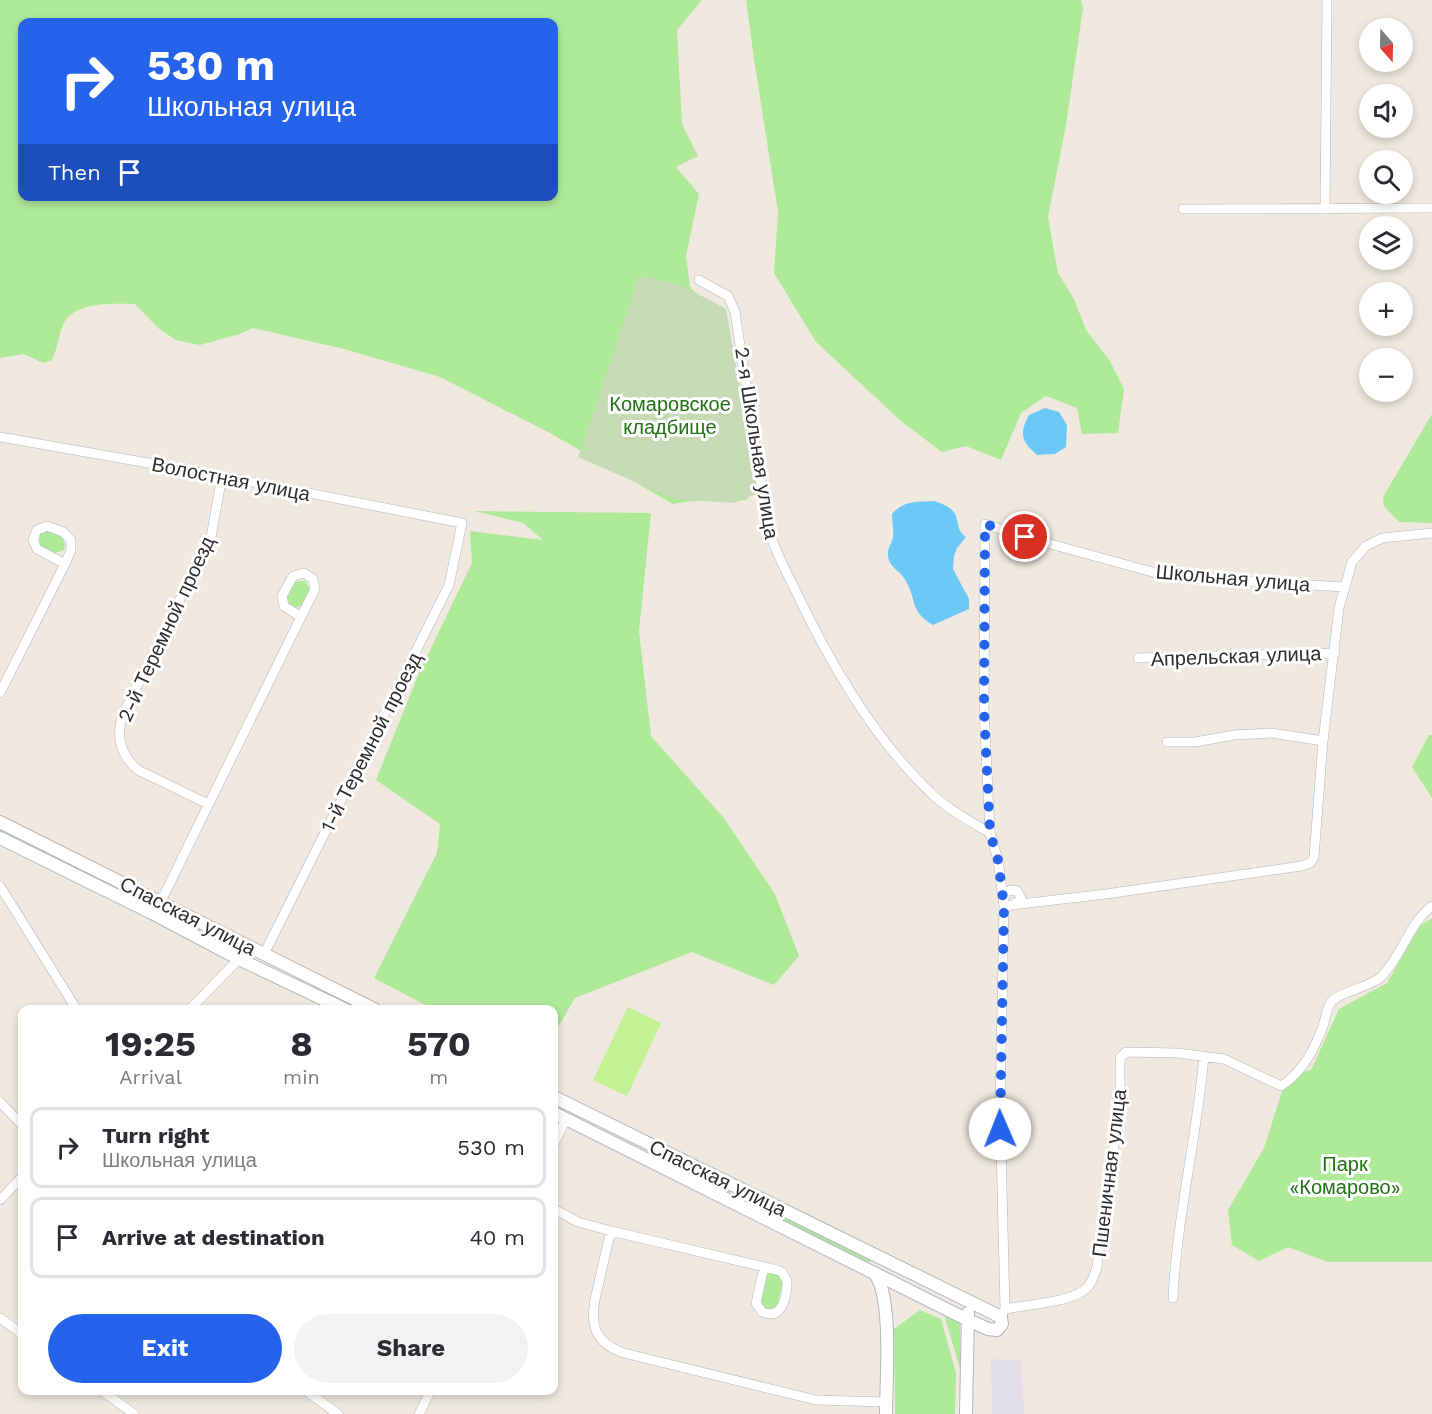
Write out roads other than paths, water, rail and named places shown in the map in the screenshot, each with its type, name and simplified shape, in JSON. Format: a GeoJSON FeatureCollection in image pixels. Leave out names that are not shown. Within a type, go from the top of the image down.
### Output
{"type":"FeatureCollection","features":[{"type":"Feature","properties":{"kind":"street"},"geometry":{"type":"LineString","coordinates":[[1325,209],[1327,0]]}},
{"type":"Feature","properties":{"kind":"street"},"geometry":{"type":"LineString","coordinates":[[1183,209],[1432,208]]}},
{"type":"Feature","properties":{"kind":"street","name":"2-я Школьная улица"},"geometry":{"type":"LineString","coordinates":[[699,280],[728,296],[735,312],[767,525],[773,546],[818,637],[855,699],[884,741],[930,793],[958,814],[990,833]]}},
{"type":"Feature","properties":{"kind":"street","name":"Волостная улица"},"geometry":{"type":"LineString","coordinates":[[0,437],[222,476],[462,523]]}},
{"type":"Feature","properties":{"kind":"street","name":"2-й Теремной проезд"},"geometry":{"type":"LineString","coordinates":[[208,804],[138,770],[123,752],[119,736],[124,712],[211,537],[222,476]]}},
{"type":"Feature","properties":{"kind":"street","name":"1-й Теремной проезд"},"geometry":{"type":"LineString","coordinates":[[264,954],[449,585],[462,523]]}},
{"type":"Feature","properties":{"kind":"street","name":"Школьная улица"},"geometry":{"type":"LineString","coordinates":[[990,833],[984,709],[985,524],[1167,576],[1344,586]]}},
{"type":"Feature","properties":{"kind":"street"},"geometry":{"type":"LineString","coordinates":[[0,693],[65,564],[72,545],[68,535],[47,526],[37,530],[33,540],[37,549],[65,564]]}},
{"type":"Feature","properties":{"kind":"street"},"geometry":{"type":"LineString","coordinates":[[1004,904],[1189,883],[1310,864],[1314,857],[1323,741],[1339,608],[1352,562],[1366,546],[1382,538],[1432,533]]}},
{"type":"Feature","properties":{"kind":"street"},"geometry":{"type":"LineString","coordinates":[[161,901],[315,589],[313,579],[304,573],[293,576],[282,596],[284,606],[301,617]]}},
{"type":"Feature","properties":{"kind":"street","name":"Апрельская улица"},"geometry":{"type":"LineString","coordinates":[[1138,658],[1335,653]]}},
{"type":"Feature","properties":{"kind":"street"},"geometry":{"type":"LineString","coordinates":[[1167,742],[1195,742],[1234,735],[1272,733],[1323,741]]}},
{"type":"Feature","properties":{"kind":"street","name":"Спасская улица"},"geometry":{"type":"LineString","coordinates":[[0,822],[366,1005]]}},
{"type":"Feature","properties":{"kind":"street"},"geometry":{"type":"LineString","coordinates":[[990,833],[998,860],[1004,904]]}},
{"type":"Feature","properties":{"kind":"street","name":"Спасская улица"},"geometry":{"type":"LineString","coordinates":[[0,838],[336,1005]]}},
{"type":"Feature","properties":{"kind":"street"},"geometry":{"type":"LineString","coordinates":[[0,885],[74,1005]]}},
{"type":"Feature","properties":{"kind":"street"},"geometry":{"type":"LineString","coordinates":[[1003,1313],[1000,1106],[1005,892],[1017,891],[1021,898],[1014,904]]}},
{"type":"Feature","properties":{"kind":"street","name":"Пшеничная улица"},"geometry":{"type":"LineString","coordinates":[[1003,1313],[1065,1298],[1084,1291],[1093,1280],[1097,1267],[1109,1172],[1120,1113],[1120,1058],[1126,1052],[1144,1051],[1224,1059],[1281,1086],[1294,1078],[1322,1031],[1327,1008],[1334,998],[1380,978],[1401,950],[1422,913],[1432,906]]}},
{"type":"Feature","properties":{"kind":"street"},"geometry":{"type":"LineString","coordinates":[[194,1005],[239,958]]}},
{"type":"Feature","properties":{"kind":"street"},"geometry":{"type":"LineString","coordinates":[[1173,1298],[1175,1259],[1195,1138],[1204,1056]]}},
{"type":"Feature","properties":{"kind":"street","name":"Спасская улица"},"geometry":{"type":"LineString","coordinates":[[558,1099],[968,1301],[1003,1313],[1002,1324],[997,1330],[988,1329],[968,1320],[558,1115]]}},
{"type":"Feature","properties":{"kind":"street"},"geometry":{"type":"LineString","coordinates":[[0,1102],[18,1121]]}},
{"type":"Feature","properties":{"kind":"street"},"geometry":{"type":"LineString","coordinates":[[558,1136],[566,1119]]}},
{"type":"Feature","properties":{"kind":"street"},"geometry":{"type":"LineString","coordinates":[[659,1166],[666,1152]]}},
{"type":"Feature","properties":{"kind":"street"},"geometry":{"type":"LineString","coordinates":[[0,1200],[18,1182]]}},
{"type":"Feature","properties":{"kind":"street"},"geometry":{"type":"LineString","coordinates":[[558,1211],[578,1222],[611,1231],[764,1267],[782,1272],[787,1281],[783,1304],[777,1313],[762,1312],[756,1303],[764,1267]]}},
{"type":"Feature","properties":{"kind":"street"},"geometry":{"type":"LineString","coordinates":[[611,1231],[592,1311],[594,1328],[609,1347],[624,1353],[816,1400],[886,1408],[886,1309],[881,1282],[875,1274],[882,1259]]}},
{"type":"Feature","properties":{"kind":"street"},"geometry":{"type":"LineString","coordinates":[[966,1414],[968,1301]]}},
{"type":"Feature","properties":{"kind":"street"},"geometry":{"type":"LineString","coordinates":[[0,1318],[18,1331]]}},
{"type":"Feature","properties":{"kind":"street"},"geometry":{"type":"LineString","coordinates":[[108,1395],[134,1414]]}},
{"type":"Feature","properties":{"kind":"street"},"geometry":{"type":"LineString","coordinates":[[313,1395],[338,1414]]}},
{"type":"Feature","properties":{"kind":"street"},"geometry":{"type":"LineString","coordinates":[[421,1414],[429,1395]]}},
{"type":"Feature","properties":{"kind":"water"},"geometry":{"type":"Polygon","coordinates":[[[1045,408],[1059,412],[1067,425],[1066,447],[1055,454],[1037,455],[1028,446],[1023,432],[1029,415],[1045,408]]]}},
{"type":"Feature","properties":{"kind":"water"},"geometry":{"type":"Polygon","coordinates":[[[934,501],[951,509],[957,518],[961,532],[966,537],[957,548],[953,569],[969,599],[969,609],[933,625],[920,614],[908,585],[890,563],[888,554],[893,538],[892,514],[896,509],[906,504],[934,501]]]}},
{"type":"Feature","properties":{"kind":"park label","name":"Комаровское кладбище"},"geometry":{"type":"Point","coordinates":[670,416]}},
{"type":"Feature","properties":{"kind":"park label","name":"Парк «Комарово»"},"geometry":{"type":"Point","coordinates":[1345,1176]}}]}
